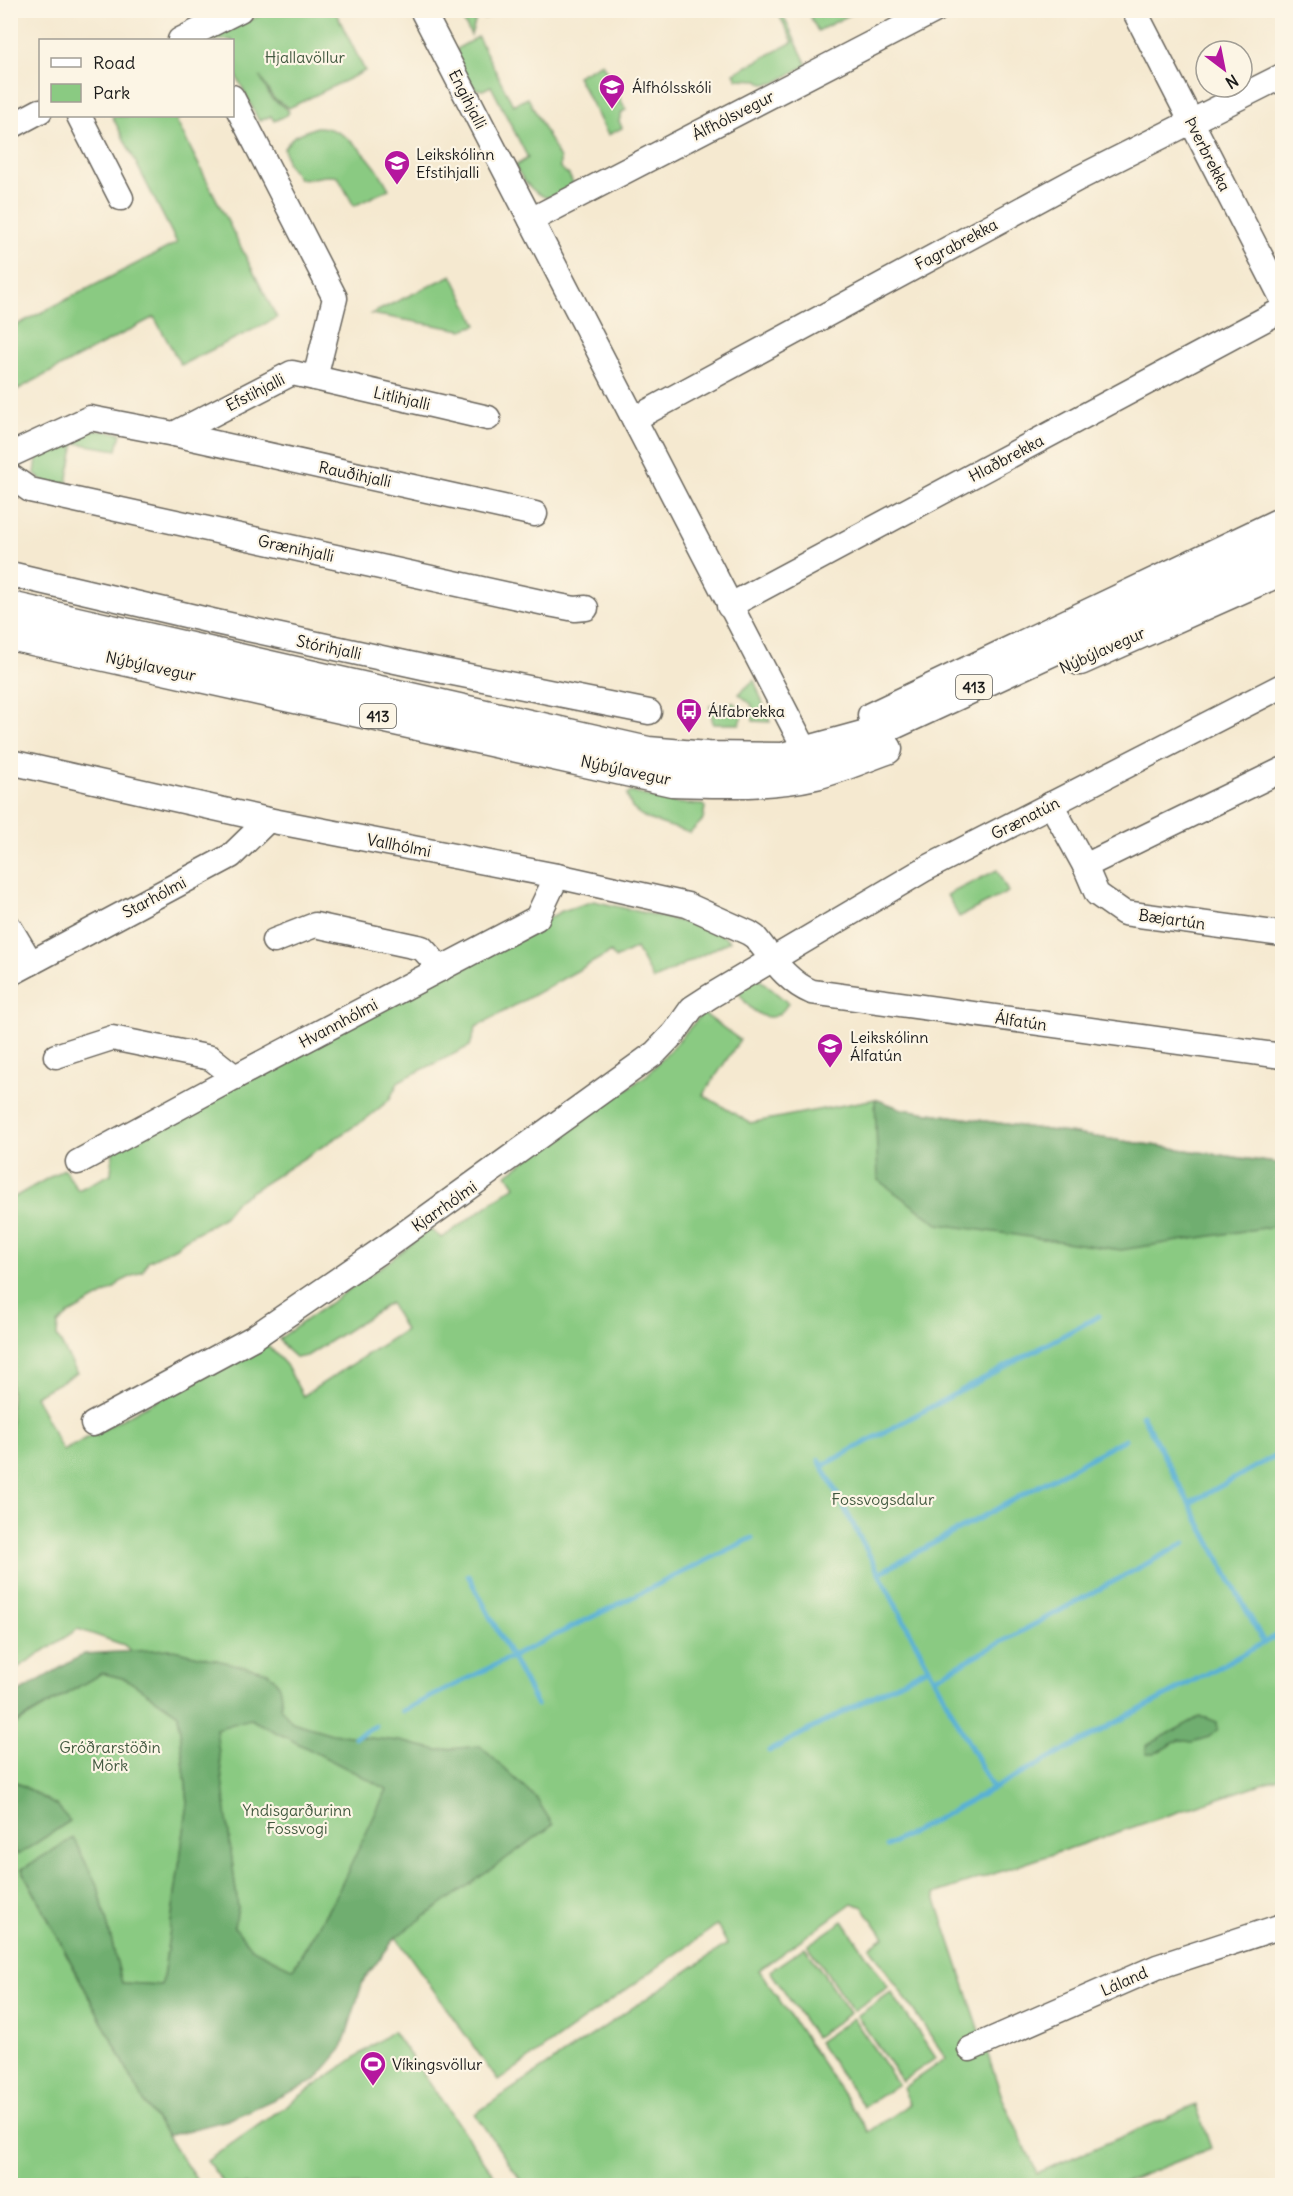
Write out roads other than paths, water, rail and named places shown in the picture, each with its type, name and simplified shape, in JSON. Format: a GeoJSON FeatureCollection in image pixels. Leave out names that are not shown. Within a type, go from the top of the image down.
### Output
{"type":"FeatureCollection","features":[{"type":"Feature","properties":{"kind":"main road","name":"Nýbýlavegur"},"geometry":{"type":"LineString","coordinates":[[10,607],[648,752],[707,757],[783,758],[874,733],[1282,544]]}},
{"type":"Feature","properties":{"kind":"main road","name":"Nýbýlavegur"},"geometry":{"type":"LineString","coordinates":[[10,635],[672,781],[748,782],[817,774],[886,749],[1241,562],[1282,570]]}},
{"type":"Feature","properties":{"kind":"street"},"geometry":{"type":"LineString","coordinates":[[182,39],[240,10]]}},
{"type":"Feature","properties":{"kind":"street","name":"Engihjalli"},"geometry":{"type":"LineString","coordinates":[[422,10],[531,220]]}},
{"type":"Feature","properties":{"kind":"street","name":"Álfhólsvegur"},"geometry":{"type":"LineString","coordinates":[[531,220],[936,10]]}},
{"type":"Feature","properties":{"kind":"street","name":"Þverbrekka"},"geometry":{"type":"LineString","coordinates":[[1139,12],[1191,122],[1282,298]]}},
{"type":"Feature","properties":{"kind":"street","name":"Fagrabrekka"},"geometry":{"type":"LineString","coordinates":[[634,419],[1079,178],[1282,76]]}},
{"type":"Feature","properties":{"kind":"street"},"geometry":{"type":"LineString","coordinates":[[234,101],[335,298],[315,378]]}},
{"type":"Feature","properties":{"kind":"street"},"geometry":{"type":"LineString","coordinates":[[10,127],[39,112]]}},
{"type":"Feature","properties":{"kind":"street"},"geometry":{"type":"LineString","coordinates":[[80,117],[121,198]]}},
{"type":"Feature","properties":{"kind":"street"},"geometry":{"type":"LineString","coordinates":[[531,220],[807,753]]}},
{"type":"Feature","properties":{"kind":"street","name":"Hlaðbrekka"},"geometry":{"type":"LineString","coordinates":[[729,606],[1282,310]]}},
{"type":"Feature","properties":{"kind":"street","name":"Efstihjalli"},"geometry":{"type":"LineString","coordinates":[[174,434],[292,373],[315,378]]}},
{"type":"Feature","properties":{"kind":"street","name":"Litlihjalli"},"geometry":{"type":"LineString","coordinates":[[315,378],[488,418]]}},
{"type":"Feature","properties":{"kind":"street"},"geometry":{"type":"LineString","coordinates":[[10,455],[90,418],[174,434]]}},
{"type":"Feature","properties":{"kind":"street","name":"Rauðihjalli"},"geometry":{"type":"LineString","coordinates":[[174,434],[535,514]]}},
{"type":"Feature","properties":{"kind":"street","name":"Grænihjalli"},"geometry":{"type":"LineString","coordinates":[[10,477],[30,490],[561,607],[586,608]]}},
{"type":"Feature","properties":{"kind":"street","name":"Nýbýlavegur"},"geometry":{"type":"LineString","coordinates":[[1241,562],[1282,519]]}},
{"type":"Feature","properties":{"kind":"street","name":"Stórihjalli"},"geometry":{"type":"LineString","coordinates":[[10,574],[423,667],[649,712]]}},
{"type":"Feature","properties":{"kind":"street","name":"Grænatún"},"geometry":{"type":"LineString","coordinates":[[773,959],[925,869],[1282,686]]}},
{"type":"Feature","properties":{"kind":"street","name":"Vallhólmi"},"geometry":{"type":"LineString","coordinates":[[10,762],[268,820],[557,876],[687,905],[749,933],[773,959]]}},
{"type":"Feature","properties":{"kind":"street"},"geometry":{"type":"LineString","coordinates":[[1085,866],[1282,770]]}},
{"type":"Feature","properties":{"kind":"street","name":"Bæjartún"},"geometry":{"type":"LineString","coordinates":[[1051,804],[1085,866],[1097,894],[1124,913],[1282,934]]}},
{"type":"Feature","properties":{"kind":"street","name":"Starhólmi"},"geometry":{"type":"LineString","coordinates":[[10,928],[21,968],[231,856],[268,820]]}},
{"type":"Feature","properties":{"kind":"street","name":"Hvannhólmi"},"geometry":{"type":"LineString","coordinates":[[78,1162],[537,918],[557,876]]}},
{"type":"Feature","properties":{"kind":"street"},"geometry":{"type":"LineString","coordinates":[[274,941],[315,925],[422,948],[441,969]]}},
{"type":"Feature","properties":{"kind":"street","name":"Álfatún"},"geometry":{"type":"LineString","coordinates":[[773,959],[793,982],[802,988],[823,994],[1282,1056]]}},
{"type":"Feature","properties":{"kind":"street","name":"Kjarrhólmi"},"geometry":{"type":"LineString","coordinates":[[93,1424],[253,1338],[519,1152],[655,1053],[675,1032],[692,1008],[773,959]]}},
{"type":"Feature","properties":{"kind":"street"},"geometry":{"type":"LineString","coordinates":[[56,1056],[112,1038],[212,1058],[235,1077]]}},
{"type":"Feature","properties":{"kind":"street","name":"Láland"},"geometry":{"type":"LineString","coordinates":[[970,2049],[1156,1967],[1282,1926]]}},
{"type":"Feature","properties":{"kind":"waterway"},"geometry":{"type":"LineString","coordinates":[[822,1466],[1099,1316]]}},
{"type":"Feature","properties":{"kind":"waterway"},"geometry":{"type":"LineString","coordinates":[[1142,1415],[1264,1643]]}},
{"type":"Feature","properties":{"kind":"waterway"},"geometry":{"type":"LineString","coordinates":[[879,1573],[1125,1439]]}},
{"type":"Feature","properties":{"kind":"waterway"},"geometry":{"type":"LineString","coordinates":[[1190,1503],[1282,1452]]}},
{"type":"Feature","properties":{"kind":"waterway"},"geometry":{"type":"LineString","coordinates":[[819,1460],[993,1789]]}},
{"type":"Feature","properties":{"kind":"waterway"},"geometry":{"type":"LineString","coordinates":[[402,1711],[752,1538]]}},
{"type":"Feature","properties":{"kind":"waterway"},"geometry":{"type":"LineString","coordinates":[[935,1678],[1185,1543]]}},
{"type":"Feature","properties":{"kind":"waterway"},"geometry":{"type":"LineString","coordinates":[[468,1575],[537,1705]]}},
{"type":"Feature","properties":{"kind":"waterway"},"geometry":{"type":"LineString","coordinates":[[887,1846],[1282,1633]]}},
{"type":"Feature","properties":{"kind":"waterway"},"geometry":{"type":"LineString","coordinates":[[769,1751],[929,1667]]}},
{"type":"Feature","properties":{"kind":"waterway"},"geometry":{"type":"LineString","coordinates":[[355,1737],[376,1726]]}},
{"type":"Feature","properties":{"kind":"place","name":"Álfhólsskóli"},"geometry":{"type":"Point","coordinates":[612,110]}},
{"type":"Feature","properties":{"kind":"place","name":"Leikskólinn Efstihjalli"},"geometry":{"type":"Point","coordinates":[397,186]}},
{"type":"Feature","properties":{"kind":"place","name":"Álfabrekka"},"geometry":{"type":"Point","coordinates":[689,734]}},
{"type":"Feature","properties":{"kind":"place","name":"Leikskólinn Álfatún"},"geometry":{"type":"Point","coordinates":[830,1069]}},
{"type":"Feature","properties":{"kind":"place","name":"Víkingsvöllur"},"geometry":{"type":"Point","coordinates":[373,2087]}},
{"type":"Feature","properties":{"kind":"park label","name":"Hjallavöllur"},"geometry":{"type":"Point","coordinates":[305,57]}},
{"type":"Feature","properties":{"kind":"park label","name":"Fossvogsdalur"},"geometry":{"type":"Point","coordinates":[883,1499]}},
{"type":"Feature","properties":{"kind":"park label","name":"Gróðrarstöðin Mörk"},"geometry":{"type":"Point","coordinates":[110,1756]}},
{"type":"Feature","properties":{"kind":"park label","name":"Yndisgarðurinn Fossvogi"},"geometry":{"type":"Point","coordinates":[297,1819]}}]}
